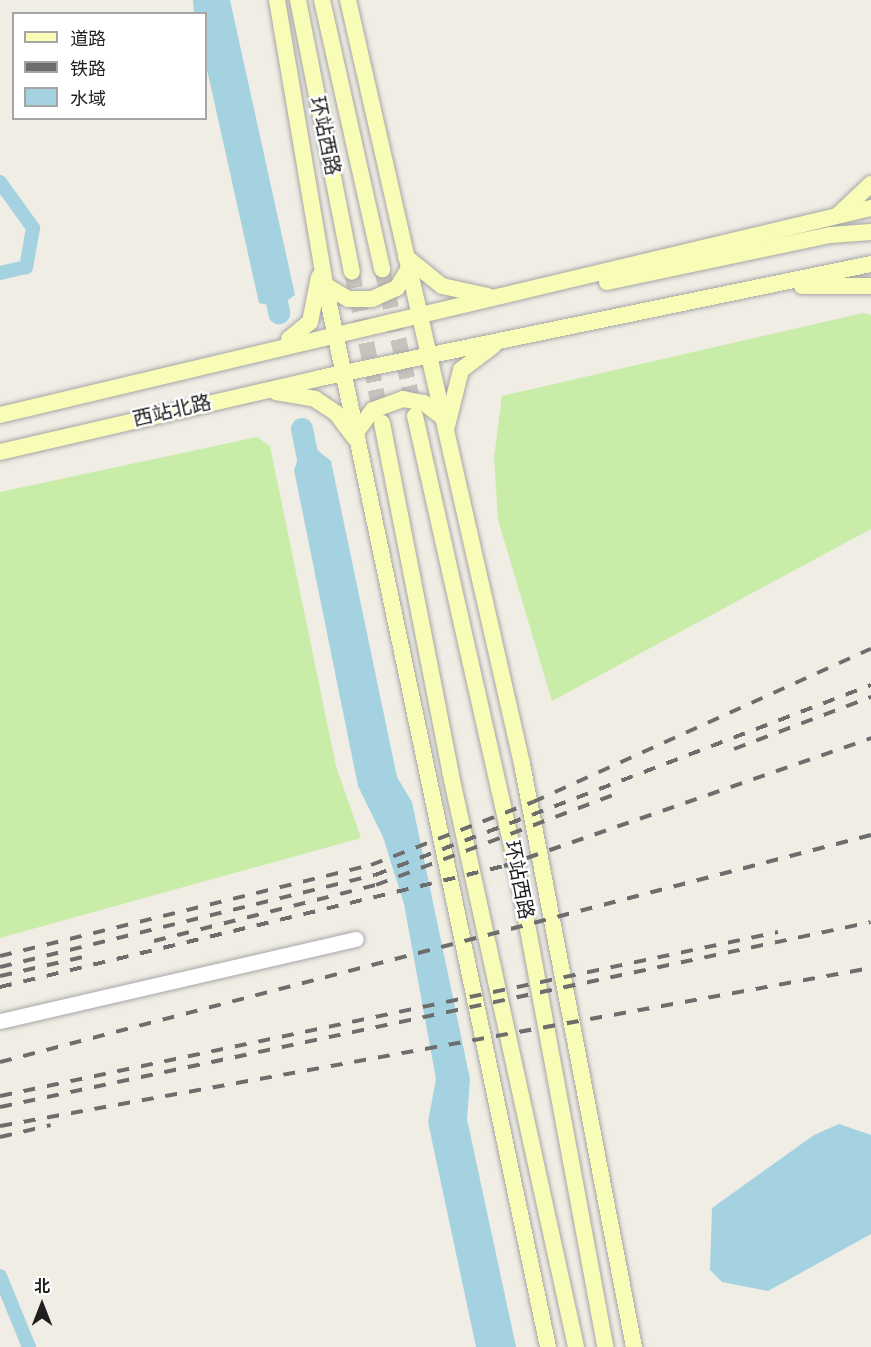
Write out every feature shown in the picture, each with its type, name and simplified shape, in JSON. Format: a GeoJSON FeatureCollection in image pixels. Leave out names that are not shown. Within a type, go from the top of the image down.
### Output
{"type":"FeatureCollection","features":[{"type":"Feature","properties":{"kind":"main road"},"geometry":{"type":"LineString","coordinates":[[277,0],[323,259],[325,285],[548,1347]]}},
{"type":"Feature","properties":{"kind":"main road","name":"环站西路"},"geometry":{"type":"LineString","coordinates":[[298,0],[352,272]]}},
{"type":"Feature","properties":{"kind":"main road","name":"环站西路"},"geometry":{"type":"LineString","coordinates":[[322,0],[382,269]]}},
{"type":"Feature","properties":{"kind":"main road"},"geometry":{"type":"LineString","coordinates":[[348,0],[440,415],[522,764],[634,1346]]}},
{"type":"Feature","properties":{"kind":"main road"},"geometry":{"type":"LineString","coordinates":[[838,215],[871,184]]}},
{"type":"Feature","properties":{"kind":"main road"},"geometry":{"type":"LineString","coordinates":[[556,286],[871,208]]}},
{"type":"Feature","properties":{"kind":"main road"},"geometry":{"type":"LineString","coordinates":[[556,286],[636,279],[830,236],[871,232]]}},
{"type":"Feature","properties":{"kind":"main road"},"geometry":{"type":"LineString","coordinates":[[260,350],[306,328],[323,259]]}},
{"type":"Feature","properties":{"kind":"main road"},"geometry":{"type":"LineString","coordinates":[[325,285],[348,299],[372,299],[397,288],[406,262]]}},
{"type":"Feature","properties":{"kind":"main road"},"geometry":{"type":"LineString","coordinates":[[406,262],[455,291],[510,296]]}},
{"type":"Feature","properties":{"kind":"main road"},"geometry":{"type":"LineString","coordinates":[[750,287],[871,264]]}},
{"type":"Feature","properties":{"kind":"main road","name":"西站北路"},"geometry":{"type":"LineString","coordinates":[[0,415],[260,350],[556,286]]}},
{"type":"Feature","properties":{"kind":"main road"},"geometry":{"type":"LineString","coordinates":[[750,287],[871,286]]}},
{"type":"Feature","properties":{"kind":"main road","name":"西站北路"},"geometry":{"type":"LineString","coordinates":[[0,452],[255,392],[750,287]]}},
{"type":"Feature","properties":{"kind":"main road"},"geometry":{"type":"LineString","coordinates":[[446,439],[451,395],[461,370],[510,337]]}},
{"type":"Feature","properties":{"kind":"main road"},"geometry":{"type":"LineString","coordinates":[[255,392],[315,399],[336,413],[359,439]]}},
{"type":"Feature","properties":{"kind":"main road"},"geometry":{"type":"LineString","coordinates":[[359,439],[373,410],[402,399],[424,403],[440,415]]}},
{"type":"Feature","properties":{"kind":"main road","name":"环站西路"},"geometry":{"type":"LineString","coordinates":[[416,416],[518,870],[605,1347]]}},
{"type":"Feature","properties":{"kind":"main road"},"geometry":{"type":"LineString","coordinates":[[382,423],[450,771],[576,1347]]}},
{"type":"Feature","properties":{"kind":"street"},"geometry":{"type":"LineString","coordinates":[[0,1022],[356,939]]}},
{"type":"Feature","properties":{"kind":"green space"},"geometry":{"type":"Polygon","coordinates":[[[863,313],[871,315],[871,529],[552,701],[498,520],[494,457],[502,396],[863,313]]]}},
{"type":"Feature","properties":{"kind":"green space"},"geometry":{"type":"Polygon","coordinates":[[[257,437],[270,446],[336,766],[361,838],[0,938],[0,492],[257,437]]]}},
{"type":"Feature","properties":{"kind":"water"},"geometry":{"type":"Polygon","coordinates":[[[193,0],[230,0],[295,295],[278,307],[259,303],[207,69],[207,12],[194,12],[193,0]]]}},
{"type":"Feature","properties":{"kind":"water"},"geometry":{"type":"Polygon","coordinates":[[[305,440],[331,461],[397,777],[412,802],[470,1079],[467,1119],[516,1347],[476,1347],[428,1122],[436,1079],[404,904],[383,837],[358,786],[294,470],[305,440]]]}},
{"type":"Feature","properties":{"kind":"water"},"geometry":{"type":"Polygon","coordinates":[[[839,1124],[871,1135],[871,1234],[768,1291],[722,1282],[710,1270],[712,1208],[814,1135],[839,1124]]]}},
{"type":"Feature","properties":{"kind":"waterway"},"geometry":{"type":"LineString","coordinates":[[0,182],[33,228],[26,267],[0,273]]}},
{"type":"Feature","properties":{"kind":"waterway"},"geometry":{"type":"LineString","coordinates":[[272,276],[279,313]]}},
{"type":"Feature","properties":{"kind":"waterway"},"geometry":{"type":"LineString","coordinates":[[302,429],[310,469]]}},
{"type":"Feature","properties":{"kind":"waterway"},"geometry":{"type":"LineString","coordinates":[[0,1276],[29,1347]]}},
{"type":"Feature","properties":{"kind":"tunnel"},"geometry":{"type":"LineString","coordinates":[[382,269],[415,412]]}},
{"type":"Feature","properties":{"kind":"tunnel"},"geometry":{"type":"LineString","coordinates":[[352,272],[382,421]]}},
{"type":"Feature","properties":{"kind":"railway"},"geometry":{"type":"LineString","coordinates":[[0,956],[371,865],[533,802],[871,649]]}},
{"type":"Feature","properties":{"kind":"railway"},"geometry":{"type":"LineString","coordinates":[[0,967],[375,875],[871,685]]}},
{"type":"Feature","properties":{"kind":"railway"},"geometry":{"type":"LineString","coordinates":[[734,749],[871,697]]}},
{"type":"Feature","properties":{"kind":"railway"},"geometry":{"type":"LineString","coordinates":[[0,987],[504,866],[871,738]]}},
{"type":"Feature","properties":{"kind":"railway"},"geometry":{"type":"LineString","coordinates":[[154,941],[376,885],[613,795]]}},
{"type":"Feature","properties":{"kind":"railway"},"geometry":{"type":"LineString","coordinates":[[0,1062],[871,835]]}},
{"type":"Feature","properties":{"kind":"railway"},"geometry":{"type":"LineString","coordinates":[[0,1107],[871,922]]}},
{"type":"Feature","properties":{"kind":"railway"},"geometry":{"type":"LineString","coordinates":[[0,1096],[778,932]]}},
{"type":"Feature","properties":{"kind":"railway"},"geometry":{"type":"LineString","coordinates":[[0,976],[83,957]]}},
{"type":"Feature","properties":{"kind":"railway"},"geometry":{"type":"LineString","coordinates":[[0,1126],[871,968]]}},
{"type":"Feature","properties":{"kind":"railway"},"geometry":{"type":"LineString","coordinates":[[0,1137],[51,1125]]}}]}
